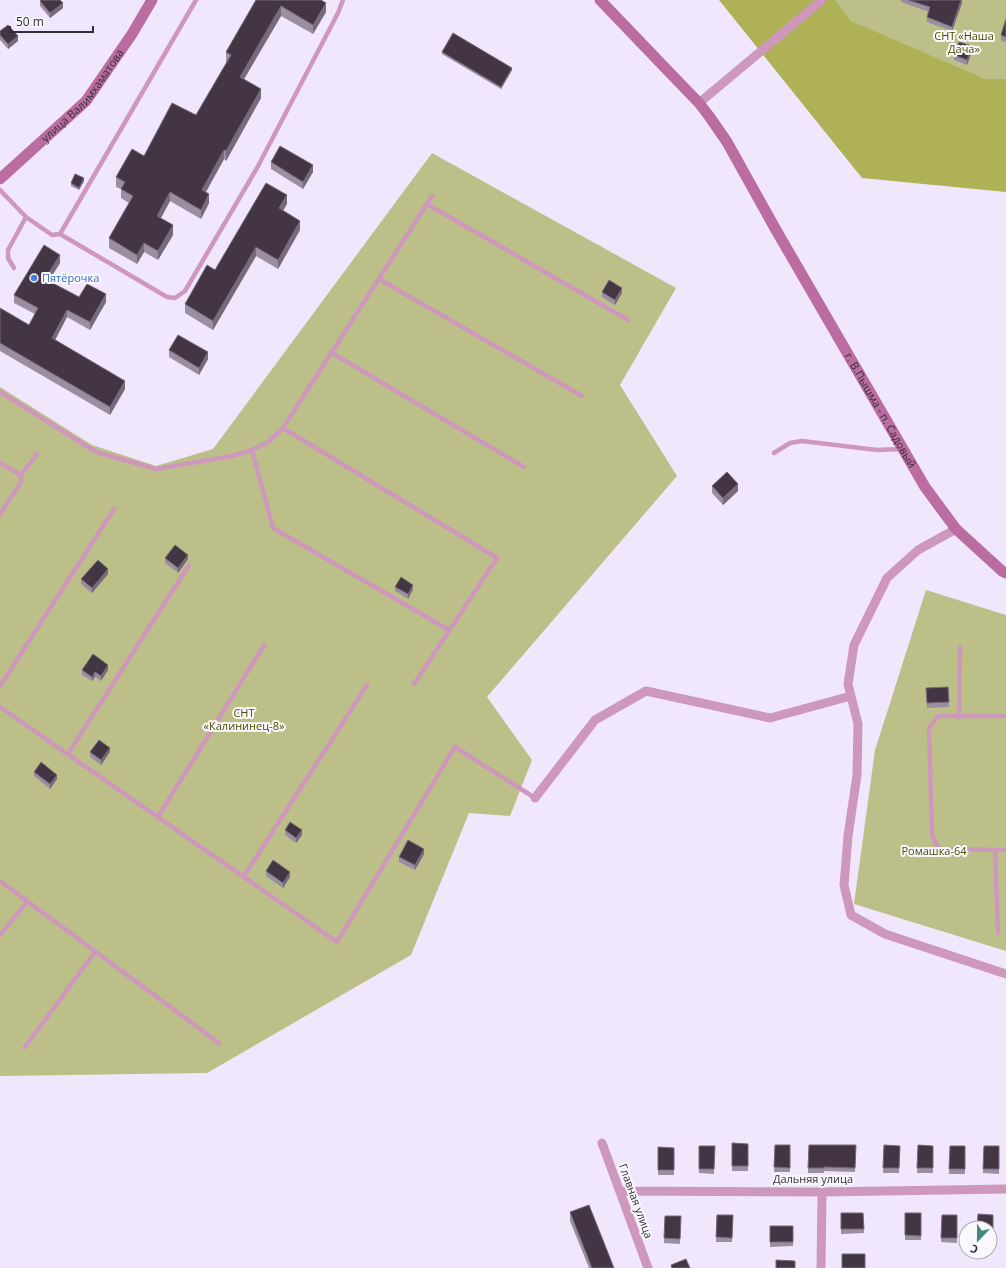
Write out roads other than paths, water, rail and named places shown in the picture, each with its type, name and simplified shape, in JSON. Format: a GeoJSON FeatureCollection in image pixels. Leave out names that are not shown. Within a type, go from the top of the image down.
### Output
{"type":"FeatureCollection","features":[{"type":"Feature","properties":{"kind":"main road","name":"улица Валимхаматова"},"geometry":{"type":"LineString","coordinates":[[0,179],[86,100],[132,34],[152,0]]}},
{"type":"Feature","properties":{"kind":"main road","name":"г. В.Пышма - п. Садовый"},"geometry":{"type":"LineString","coordinates":[[600,0],[699,103],[727,142],[902,449],[925,486],[956,529],[1006,574]]}},
{"type":"Feature","properties":{"kind":"street"},"geometry":{"type":"LineString","coordinates":[[699,103],[822,0]]}},
{"type":"Feature","properties":{"kind":"street"},"geometry":{"type":"LineString","coordinates":[[956,529],[918,550],[887,578],[854,645],[848,684],[858,724],[857,775],[848,836],[844,885],[852,915],[884,934],[1006,974]]}},
{"type":"Feature","properties":{"kind":"street"},"geometry":{"type":"LineString","coordinates":[[535,798],[595,720],[646,691],[770,718],[851,696]]}},
{"type":"Feature","properties":{"kind":"street","name":"Главная улица"},"geometry":{"type":"LineString","coordinates":[[602,1143],[648,1268]]}},
{"type":"Feature","properties":{"kind":"street","name":"Дальняя улица"},"geometry":{"type":"LineString","coordinates":[[620,1192],[822,1192],[1006,1189]]}},
{"type":"Feature","properties":{"kind":"street"},"geometry":{"type":"LineString","coordinates":[[821,1268],[822,1192]]}},
{"type":"Feature","properties":{"kind":"lane"},"geometry":{"type":"LineString","coordinates":[[60,234],[196,0]]}},
{"type":"Feature","properties":{"kind":"lane"},"geometry":{"type":"LineString","coordinates":[[0,190],[26,217],[52,235],[60,234],[166,297],[174,298],[185,291],[257,168],[343,0]]}},
{"type":"Feature","properties":{"kind":"lane"},"geometry":{"type":"LineString","coordinates":[[0,392],[96,452],[156,469],[232,456],[252,450],[268,442],[283,428],[332,354],[432,196]]}},
{"type":"Feature","properties":{"kind":"lane"},"geometry":{"type":"LineString","coordinates":[[427,204],[628,320]]}},
{"type":"Feature","properties":{"kind":"lane"},"geometry":{"type":"LineString","coordinates":[[14,268],[8,258],[8,250],[26,217]]}},
{"type":"Feature","properties":{"kind":"lane"},"geometry":{"type":"LineString","coordinates":[[379,279],[582,396]]}},
{"type":"Feature","properties":{"kind":"lane"},"geometry":{"type":"LineString","coordinates":[[332,354],[524,468]]}},
{"type":"Feature","properties":{"kind":"lane"},"geometry":{"type":"LineString","coordinates":[[283,428],[497,558],[414,684]]}},
{"type":"Feature","properties":{"kind":"lane"},"geometry":{"type":"LineString","coordinates":[[774,453],[790,443],[802,441],[877,450],[902,449]]}},
{"type":"Feature","properties":{"kind":"lane"},"geometry":{"type":"LineString","coordinates":[[252,450],[273,528],[449,630]]}},
{"type":"Feature","properties":{"kind":"lane"},"geometry":{"type":"LineString","coordinates":[[0,514],[21,482],[21,476],[37,454]]}},
{"type":"Feature","properties":{"kind":"lane"},"geometry":{"type":"LineString","coordinates":[[0,463],[21,476]]}},
{"type":"Feature","properties":{"kind":"lane"},"geometry":{"type":"LineString","coordinates":[[0,686],[114,509]]}},
{"type":"Feature","properties":{"kind":"lane"},"geometry":{"type":"LineString","coordinates":[[68,754],[189,565]]}},
{"type":"Feature","properties":{"kind":"lane"},"geometry":{"type":"LineString","coordinates":[[158,817],[264,645]]}},
{"type":"Feature","properties":{"kind":"lane"},"geometry":{"type":"LineString","coordinates":[[959,717],[960,647]]}},
{"type":"Feature","properties":{"kind":"lane"},"geometry":{"type":"LineString","coordinates":[[244,876],[367,685]]}},
{"type":"Feature","properties":{"kind":"lane"},"geometry":{"type":"LineString","coordinates":[[0,707],[337,942],[455,747],[535,798]]}},
{"type":"Feature","properties":{"kind":"lane"},"geometry":{"type":"LineString","coordinates":[[1006,716],[938,716],[930,728],[932,836],[939,849],[1006,850]]}},
{"type":"Feature","properties":{"kind":"lane"},"geometry":{"type":"LineString","coordinates":[[995,850],[998,933]]}},
{"type":"Feature","properties":{"kind":"lane"},"geometry":{"type":"LineString","coordinates":[[0,881],[219,1043]]}},
{"type":"Feature","properties":{"kind":"lane"},"geometry":{"type":"LineString","coordinates":[[0,935],[27,902]]}},
{"type":"Feature","properties":{"kind":"lane"},"geometry":{"type":"LineString","coordinates":[[25,1047],[95,952]]}},
{"type":"Feature","properties":{"kind":"place","name":"Пятёрочка"},"geometry":{"type":"Point","coordinates":[34,278]}},
{"type":"Feature","properties":{"kind":"park label","name":"СНТ «Наша Дача»"},"geometry":{"type":"Point","coordinates":[964,42]}},
{"type":"Feature","properties":{"kind":"park label","name":"СНТ «Калининец-8»"},"geometry":{"type":"Point","coordinates":[244,719]}},
{"type":"Feature","properties":{"kind":"park label","name":"Ромашка-64"},"geometry":{"type":"Point","coordinates":[934,851]}}]}
